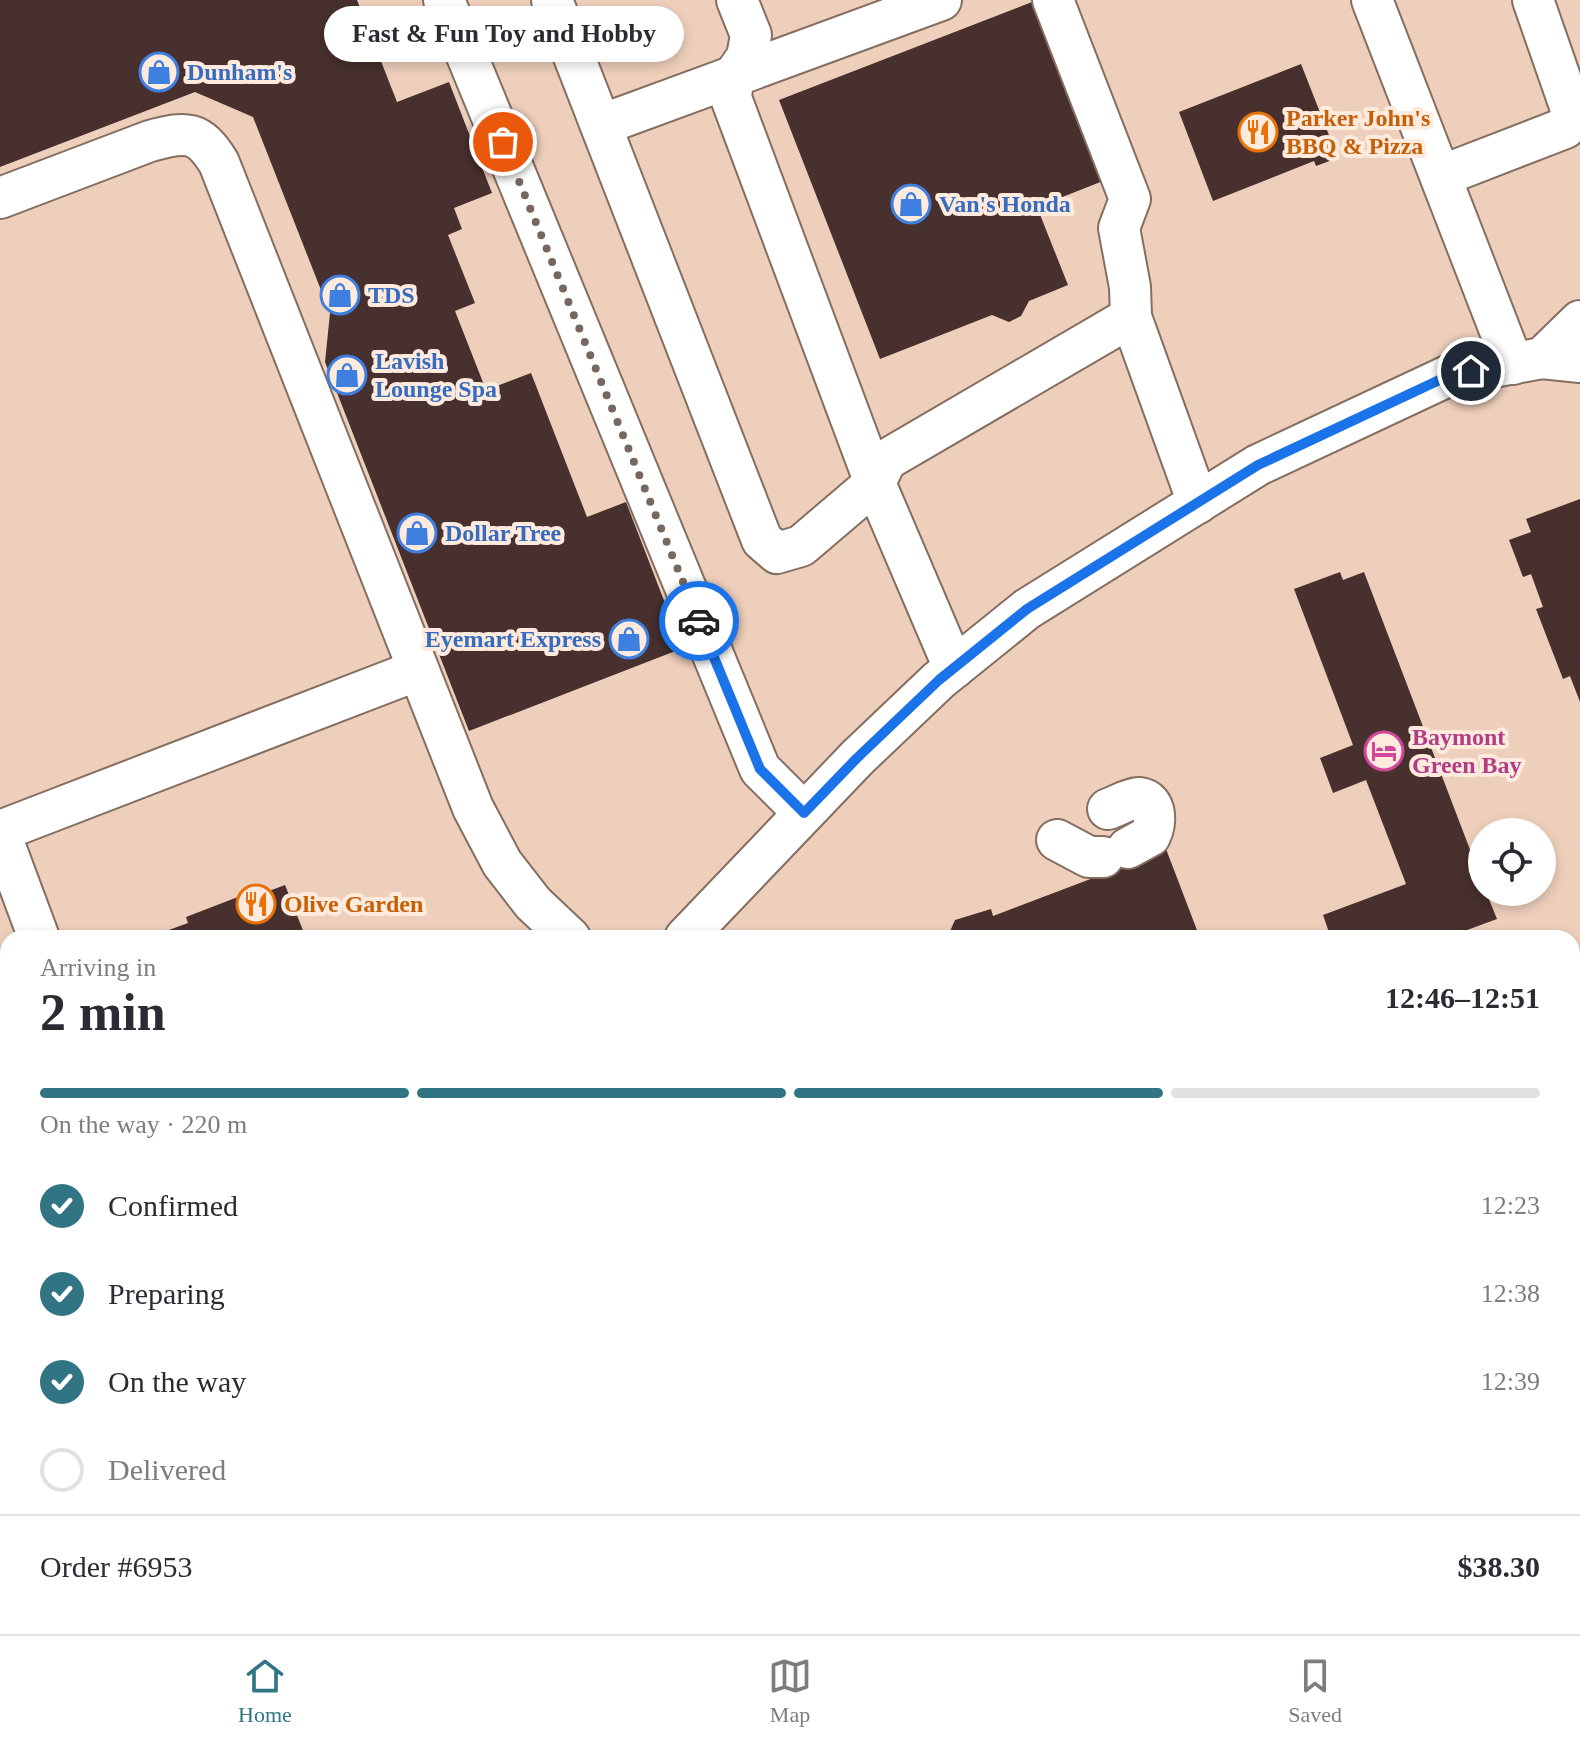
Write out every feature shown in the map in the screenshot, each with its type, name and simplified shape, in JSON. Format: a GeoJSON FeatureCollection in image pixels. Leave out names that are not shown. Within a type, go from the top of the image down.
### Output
{"type":"FeatureCollection","features":[{"type":"Feature","properties":{"kind":"street"},"geometry":{"type":"LineString","coordinates":[[444,0],[760,769],[804,813]]}},
{"type":"Feature","properties":{"kind":"street"},"geometry":{"type":"LineString","coordinates":[[552,0],[762,540],[777,553],[801,546],[875,483],[886,460],[1131,317]]}},
{"type":"Feature","properties":{"kind":"street"},"geometry":{"type":"LineString","coordinates":[[737,0],[751,35],[747,57],[733,77],[731,98],[875,483],[954,668]]}},
{"type":"Feature","properties":{"kind":"street"},"geometry":{"type":"LineString","coordinates":[[601,125],[941,0]]}},
{"type":"Feature","properties":{"kind":"street"},"geometry":{"type":"LineString","coordinates":[[1053,0],[1130,199],[1119,228],[1130,287],[1131,317],[1198,503]]}},
{"type":"Feature","properties":{"kind":"street"},"geometry":{"type":"LineString","coordinates":[[1372,0],[1441,176],[1545,361]]}},
{"type":"Feature","properties":{"kind":"street"},"geometry":{"type":"LineString","coordinates":[[1441,176],[1565,128],[1572,112],[1533,0]]}},
{"type":"Feature","properties":{"kind":"street"},"geometry":{"type":"LineString","coordinates":[[0,198],[174,134],[193,135],[208,146],[219,163],[473,808],[502,863],[533,903],[562,930]]}},
{"type":"Feature","properties":{"kind":"street"},"geometry":{"type":"LineString","coordinates":[[693,930],[857,758],[954,668],[1027,609],[1258,465],[1450,375],[1545,361],[1580,321]]}},
{"type":"Feature","properties":{"kind":"street"},"geometry":{"type":"LineString","coordinates":[[36,930],[0,832],[418,670]]}},
{"type":"Feature","properties":{"kind":"street"},"geometry":{"type":"LineString","coordinates":[[1057,840],[1089,857],[1116,852],[1150,836],[1155,820],[1153,809],[1146,801],[1138,798],[1108,809]]}},
{"type":"Feature","properties":{"kind":"shaded area"},"geometry":{"type":"Polygon","coordinates":[[[0,0],[1580,0],[1580,930],[0,930],[0,0]]]}},
{"type":"Feature","properties":{"kind":"building"},"geometry":{"type":"Polygon","coordinates":[[[0,0],[357,0],[397,102],[449,82],[492,193],[454,208],[462,229],[448,235],[475,303],[455,311],[486,390],[531,373],[587,517],[626,502],[677,634],[672,636],[678,650],[469,731],[325,362],[330,313],[253,117],[195,92],[0,167],[0,0]]]}},
{"type":"Feature","properties":{"kind":"building"},"geometry":{"type":"Polygon","coordinates":[[[1032,2],[1103,181],[1037,207],[1068,285],[1029,301],[1021,316],[1009,322],[992,315],[880,359],[779,100],[1032,2]]]}},
{"type":"Feature","properties":{"kind":"building"},"geometry":{"type":"Polygon","coordinates":[[[1301,64],[1336,153],[1333,155],[1335,159],[1316,166],[1314,161],[1213,201],[1179,112],[1301,64]]]}},
{"type":"Feature","properties":{"kind":"building"},"geometry":{"type":"Polygon","coordinates":[[[1580,499],[1580,702],[1570,676],[1563,679],[1536,609],[1543,607],[1531,574],[1523,577],[1509,540],[1531,532],[1526,519],[1580,499]]]}},
{"type":"Feature","properties":{"kind":"building","name":"Baymont Green Bay"},"geometry":{"type":"Polygon","coordinates":[[[1340,572],[1343,580],[1364,572],[1468,844],[1468,906],[1492,906],[1497,919],[1467,930],[1328,930],[1323,915],[1406,884],[1366,780],[1333,793],[1320,758],[1353,745],[1294,589],[1340,572]]]}},
{"type":"Feature","properties":{"kind":"building"},"geometry":{"type":"Polygon","coordinates":[[[1099,844],[1133,861],[1166,849],[1197,930],[951,930],[955,920],[991,909],[993,916],[1109,872],[1099,844]]]}},
{"type":"Feature","properties":{"kind":"building","name":"Olive Garden"},"geometry":{"type":"Polygon","coordinates":[[[285,885],[303,930],[169,930],[188,923],[186,917],[266,886],[269,891],[285,885]]]}},
{"type":"Feature","properties":{"kind":"way so far"},"geometry":{"type":"LineString","coordinates":[[503,142],[699,621]]}},
{"type":"Feature","properties":{"kind":"place","name":"Dunham's"},"geometry":{"type":"Point","coordinates":[159,72]}},
{"type":"Feature","properties":{"kind":"place","name":"Parker John's BBQ & Pizza"},"geometry":{"type":"Point","coordinates":[1258,132]}},
{"type":"Feature","properties":{"kind":"place","name":"Fast & Fun Toy and Hobby"},"geometry":{"type":"Point","coordinates":[503,142]}},
{"type":"Feature","properties":{"kind":"place","name":"Van's Honda"},"geometry":{"type":"Point","coordinates":[911,204]}},
{"type":"Feature","properties":{"kind":"place","name":"TDS"},"geometry":{"type":"Point","coordinates":[340,295]}},
{"type":"Feature","properties":{"kind":"place","name":"Lavish Lounge Spa"},"geometry":{"type":"Point","coordinates":[347,375]}},
{"type":"Feature","properties":{"kind":"place","name":"Dollar Tree"},"geometry":{"type":"Point","coordinates":[417,533]}},
{"type":"Feature","properties":{"kind":"place","name":"Eyemart Express"},"geometry":{"type":"Point","coordinates":[629,639]}},
{"type":"Feature","properties":{"kind":"place","name":"Baymont Green Bay"},"geometry":{"type":"Point","coordinates":[1384,751]}},
{"type":"Feature","properties":{"kind":"place","name":"Olive Garden"},"geometry":{"type":"Point","coordinates":[256,904]}},
{"type":"Feature","properties":{"kind":"route"},"geometry":{"type":"LineString","coordinates":[[699,621],[760,769],[804,813],[939,680],[1027,609],[1258,465],[1450,375],[1471,371]]}}]}
